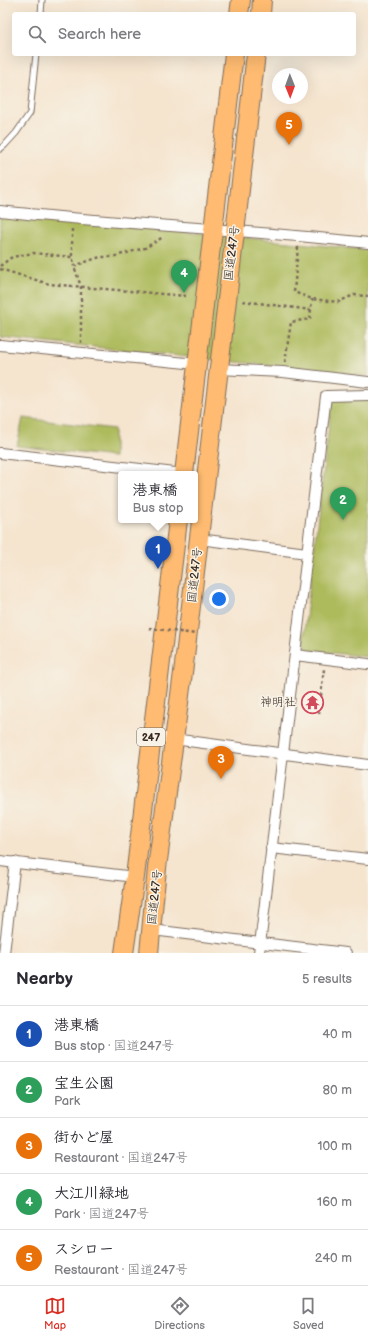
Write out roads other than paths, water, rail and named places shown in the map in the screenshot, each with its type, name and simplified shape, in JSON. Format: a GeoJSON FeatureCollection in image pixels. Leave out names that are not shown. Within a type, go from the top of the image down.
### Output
{"type":"FeatureCollection","features":[{"type":"Feature","properties":{"kind":"highway"},"geometry":{"type":"LineString","coordinates":[[239,12],[241,0]]}},
{"type":"Feature","properties":{"kind":"highway"},"geometry":{"type":"LineString","coordinates":[[261,12],[262,0]]}},
{"type":"Feature","properties":{"kind":"highway","name":"国道247号"},"geometry":{"type":"LineString","coordinates":[[184,471],[234,56]]}},
{"type":"Feature","properties":{"kind":"highway","name":"国道247号"},"geometry":{"type":"LineString","coordinates":[[149,953],[157,868],[175,739],[256,56]]}},
{"type":"Feature","properties":{"kind":"highway","name":"国道247号"},"geometry":{"type":"LineString","coordinates":[[124,953],[135,878],[178,523]]}},
{"type":"Feature","properties":{"kind":"street"},"geometry":{"type":"LineString","coordinates":[[0,211],[179,228],[299,235],[368,243]]}},
{"type":"Feature","properties":{"kind":"street"},"geometry":{"type":"LineString","coordinates":[[0,345],[197,364]]}},
{"type":"Feature","properties":{"kind":"street"},"geometry":{"type":"LineString","coordinates":[[218,369],[283,372],[368,382]]}},
{"type":"Feature","properties":{"kind":"street"},"geometry":{"type":"LineString","coordinates":[[259,953],[326,396],[368,395]]}},
{"type":"Feature","properties":{"kind":"street"},"geometry":{"type":"LineString","coordinates":[[0,452],[159,471]]}},
{"type":"Feature","properties":{"kind":"street"},"geometry":{"type":"LineString","coordinates":[[199,539],[307,553]]}},
{"type":"Feature","properties":{"kind":"street"},"geometry":{"type":"LineString","coordinates":[[295,655],[368,664]]}},
{"type":"Feature","properties":{"kind":"street"},"geometry":{"type":"LineString","coordinates":[[151,736],[283,755],[368,765]]}},
{"type":"Feature","properties":{"kind":"street"},"geometry":{"type":"LineString","coordinates":[[271,848],[368,859]]}},
{"type":"Feature","properties":{"kind":"street"},"geometry":{"type":"LineString","coordinates":[[0,861],[135,878]]}},
{"type":"Feature","properties":{"kind":"street"},"geometry":{"type":"LineString","coordinates":[[4,953],[15,862]]}},
{"type":"Feature","properties":{"kind":"street"},"geometry":{"type":"LineString","coordinates":[[152,930],[346,953]]}},
{"type":"Feature","properties":{"kind":"lane"},"geometry":{"type":"LineString","coordinates":[[41,12],[42,0]]}},
{"type":"Feature","properties":{"kind":"lane"},"geometry":{"type":"LineString","coordinates":[[0,149],[16,133],[30,113],[36,56]]}},
{"type":"Feature","properties":{"kind":"place","name":"スシロー"},"geometry":{"type":"Point","coordinates":[289,145]}},
{"type":"Feature","properties":{"kind":"place","name":"大江川緑地"},"geometry":{"type":"Point","coordinates":[184,293]}},
{"type":"Feature","properties":{"kind":"place","name":"宝生公園"},"geometry":{"type":"Point","coordinates":[343,520]}},
{"type":"Feature","properties":{"kind":"place","name":"港東橋"},"geometry":{"type":"Point","coordinates":[158,569]}},
{"type":"Feature","properties":{"kind":"place","name":"神明社"},"geometry":{"type":"Point","coordinates":[312,702]}},
{"type":"Feature","properties":{"kind":"place","name":"街かど屋"},"geometry":{"type":"Point","coordinates":[221,779]}}]}
